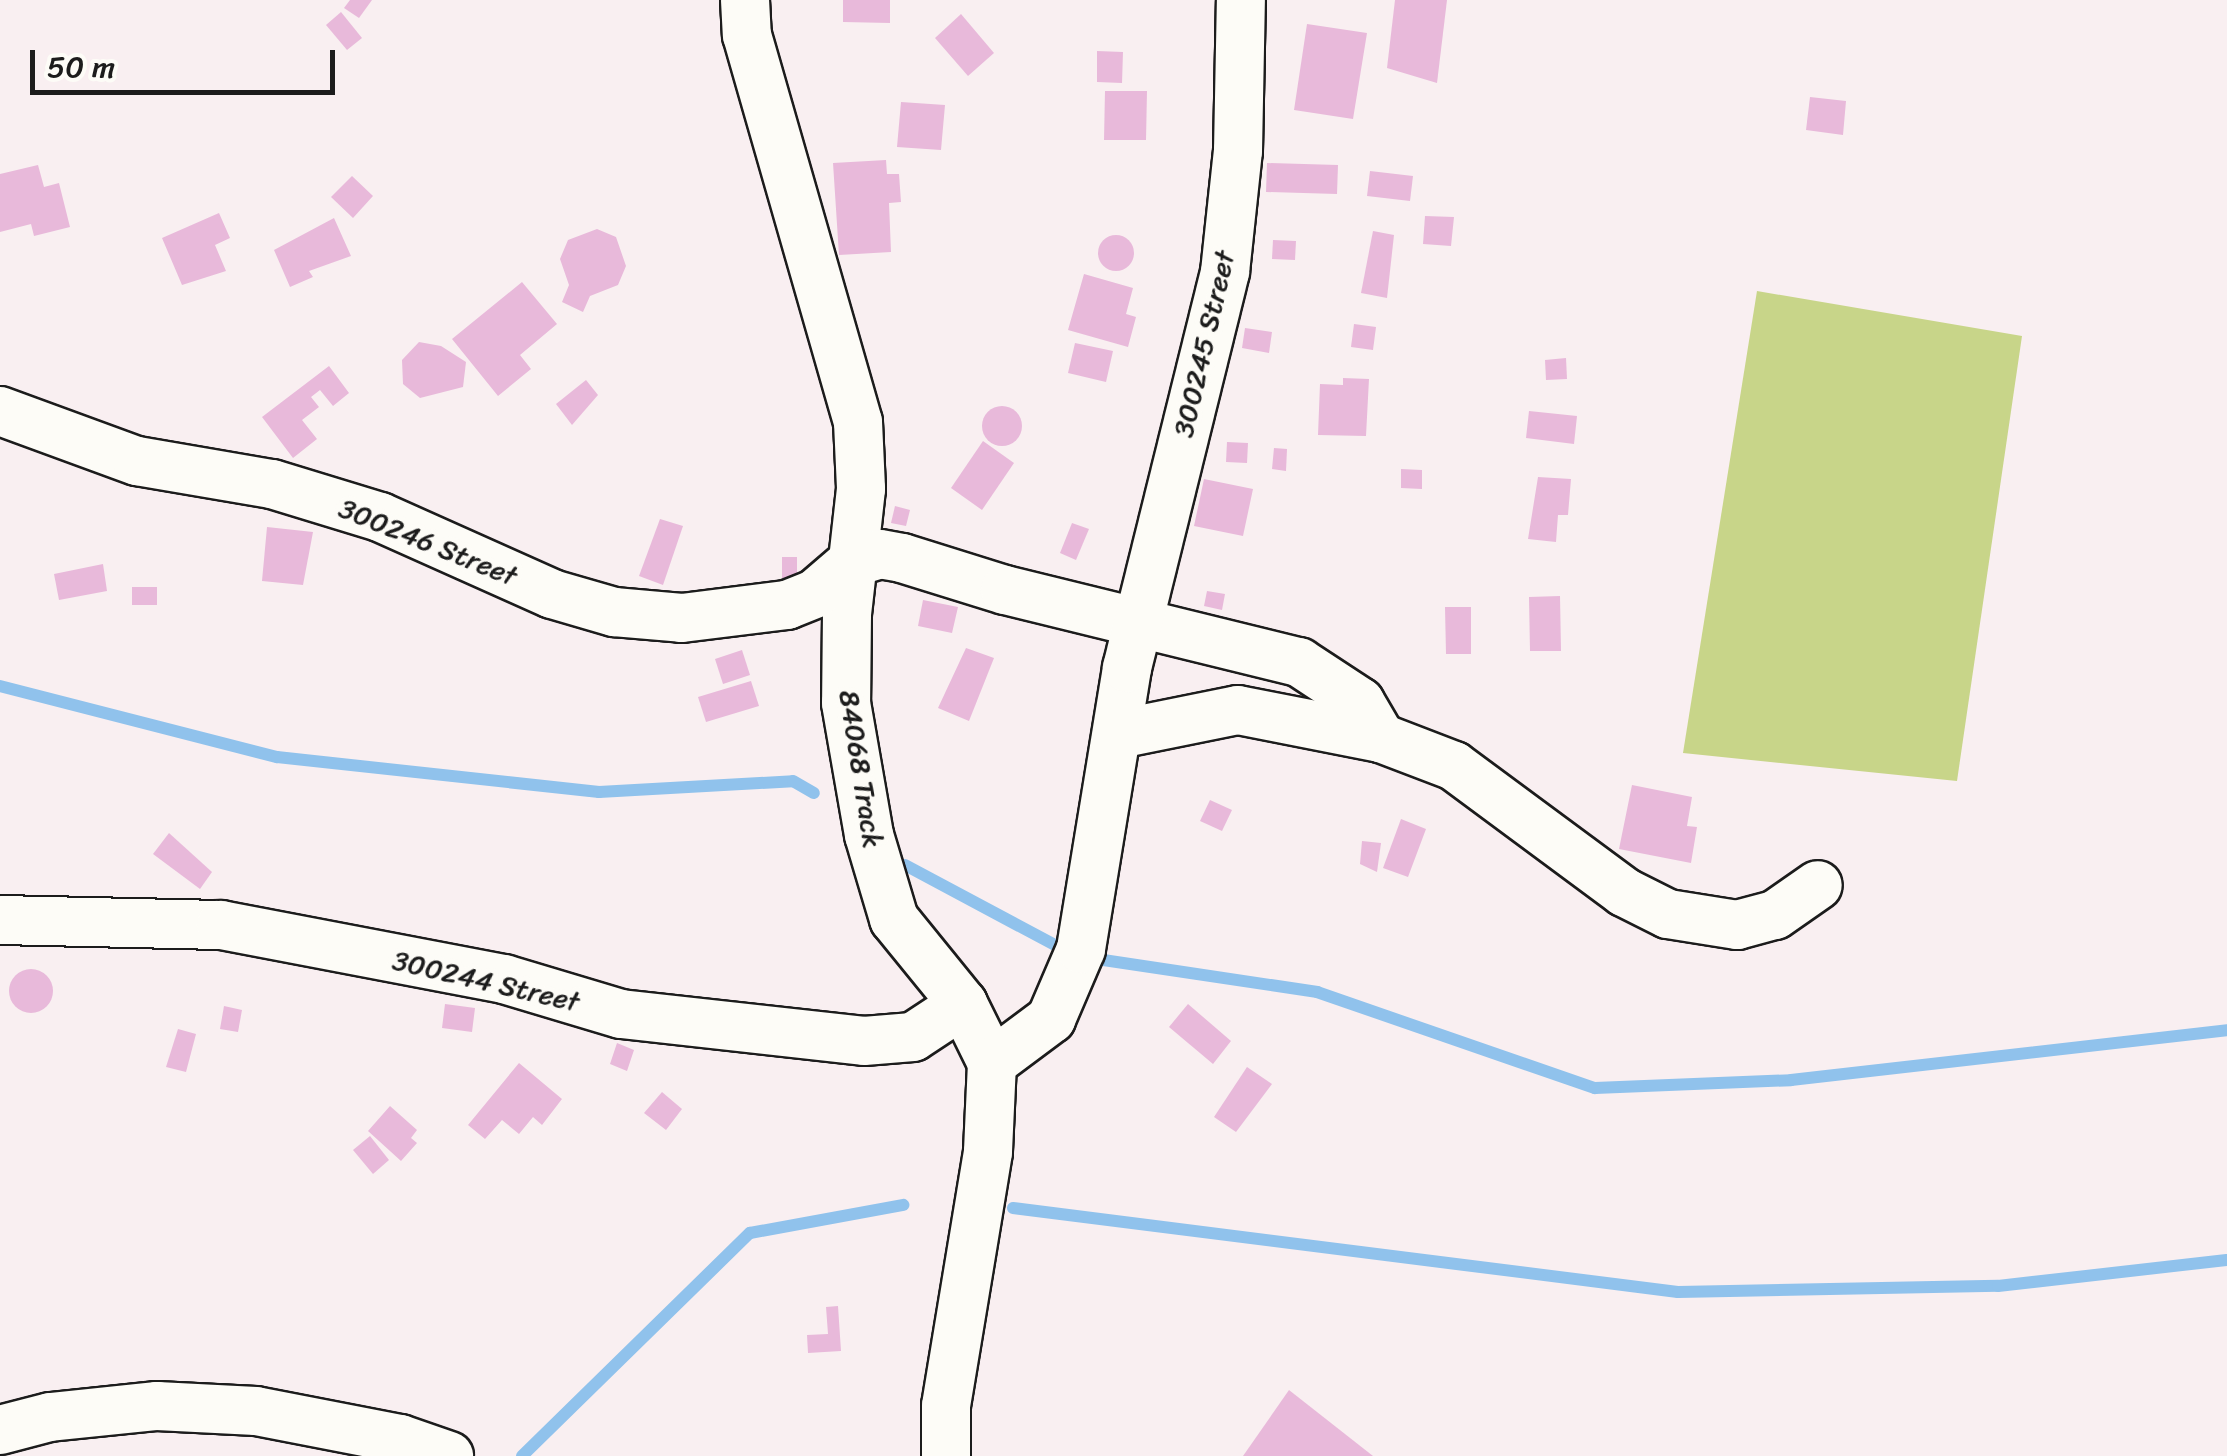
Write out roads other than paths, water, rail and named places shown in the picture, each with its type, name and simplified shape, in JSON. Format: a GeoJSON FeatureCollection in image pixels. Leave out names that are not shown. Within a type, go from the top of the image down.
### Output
{"type":"FeatureCollection","features":[{"type":"Feature","properties":{"kind":"street","name":"84068 Track"},"geometry":{"type":"LineString","coordinates":[[745,0],[747,36],[858,422],[861,489],[851,564],[846,703],[874,854],[894,918],[964,1004],[992,1063],[984,1187],[946,1406],[946,1456]]}},
{"type":"Feature","properties":{"kind":"street","name":"300245 Street"},"geometry":{"type":"LineString","coordinates":[[992,1063],[1034,1035],[1066,995],[1081,949],[1133,646],[1225,272],[1238,151],[1241,0]]}},
{"type":"Feature","properties":{"kind":"street","name":"300246 Street"},"geometry":{"type":"LineString","coordinates":[[0,412],[138,461],[272,484],[380,517],[552,594],[614,612],[682,618],[787,605],[816,593],[851,564]]}},
{"type":"Feature","properties":{"kind":"street"},"geometry":{"type":"LineString","coordinates":[[851,564],[880,554],[902,558],[1133,646],[1299,662],[1360,702],[1382,738]]}},
{"type":"Feature","properties":{"kind":"street"},"geometry":{"type":"LineString","coordinates":[[1120,734],[1238,710],[1382,738],[1454,766],[1624,892],[1668,914],[1737,925],[1775,915],[1818,885]]}},
{"type":"Feature","properties":{"kind":"street","name":"300244 Street"},"geometry":{"type":"LineString","coordinates":[[0,920],[221,925],[504,980],[621,1014],[864,1041],[913,1036],[964,1004]]}},
{"type":"Feature","properties":{"kind":"street"},"geometry":{"type":"LineString","coordinates":[[0,1430],[50,1417],[157,1406],[256,1411],[400,1439],[449,1456]]}},
{"type":"Feature","properties":{"kind":"waterway"},"geometry":{"type":"LineString","coordinates":[[0,686],[277,757],[599,792],[793,781],[814,793]]}},
{"type":"Feature","properties":{"kind":"waterway"},"geometry":{"type":"LineString","coordinates":[[905,865],[1070,953]]}},
{"type":"Feature","properties":{"kind":"waterway"},"geometry":{"type":"LineString","coordinates":[[1090,958],[1317,992],[1595,1088],[1791,1080],[2227,1030]]}},
{"type":"Feature","properties":{"kind":"waterway"},"geometry":{"type":"LineString","coordinates":[[522,1456],[750,1233],[903,1205]]}},
{"type":"Feature","properties":{"kind":"waterway"},"geometry":{"type":"LineString","coordinates":[[1013,1208],[1678,1292],[1998,1286],[2227,1260]]}}]}
